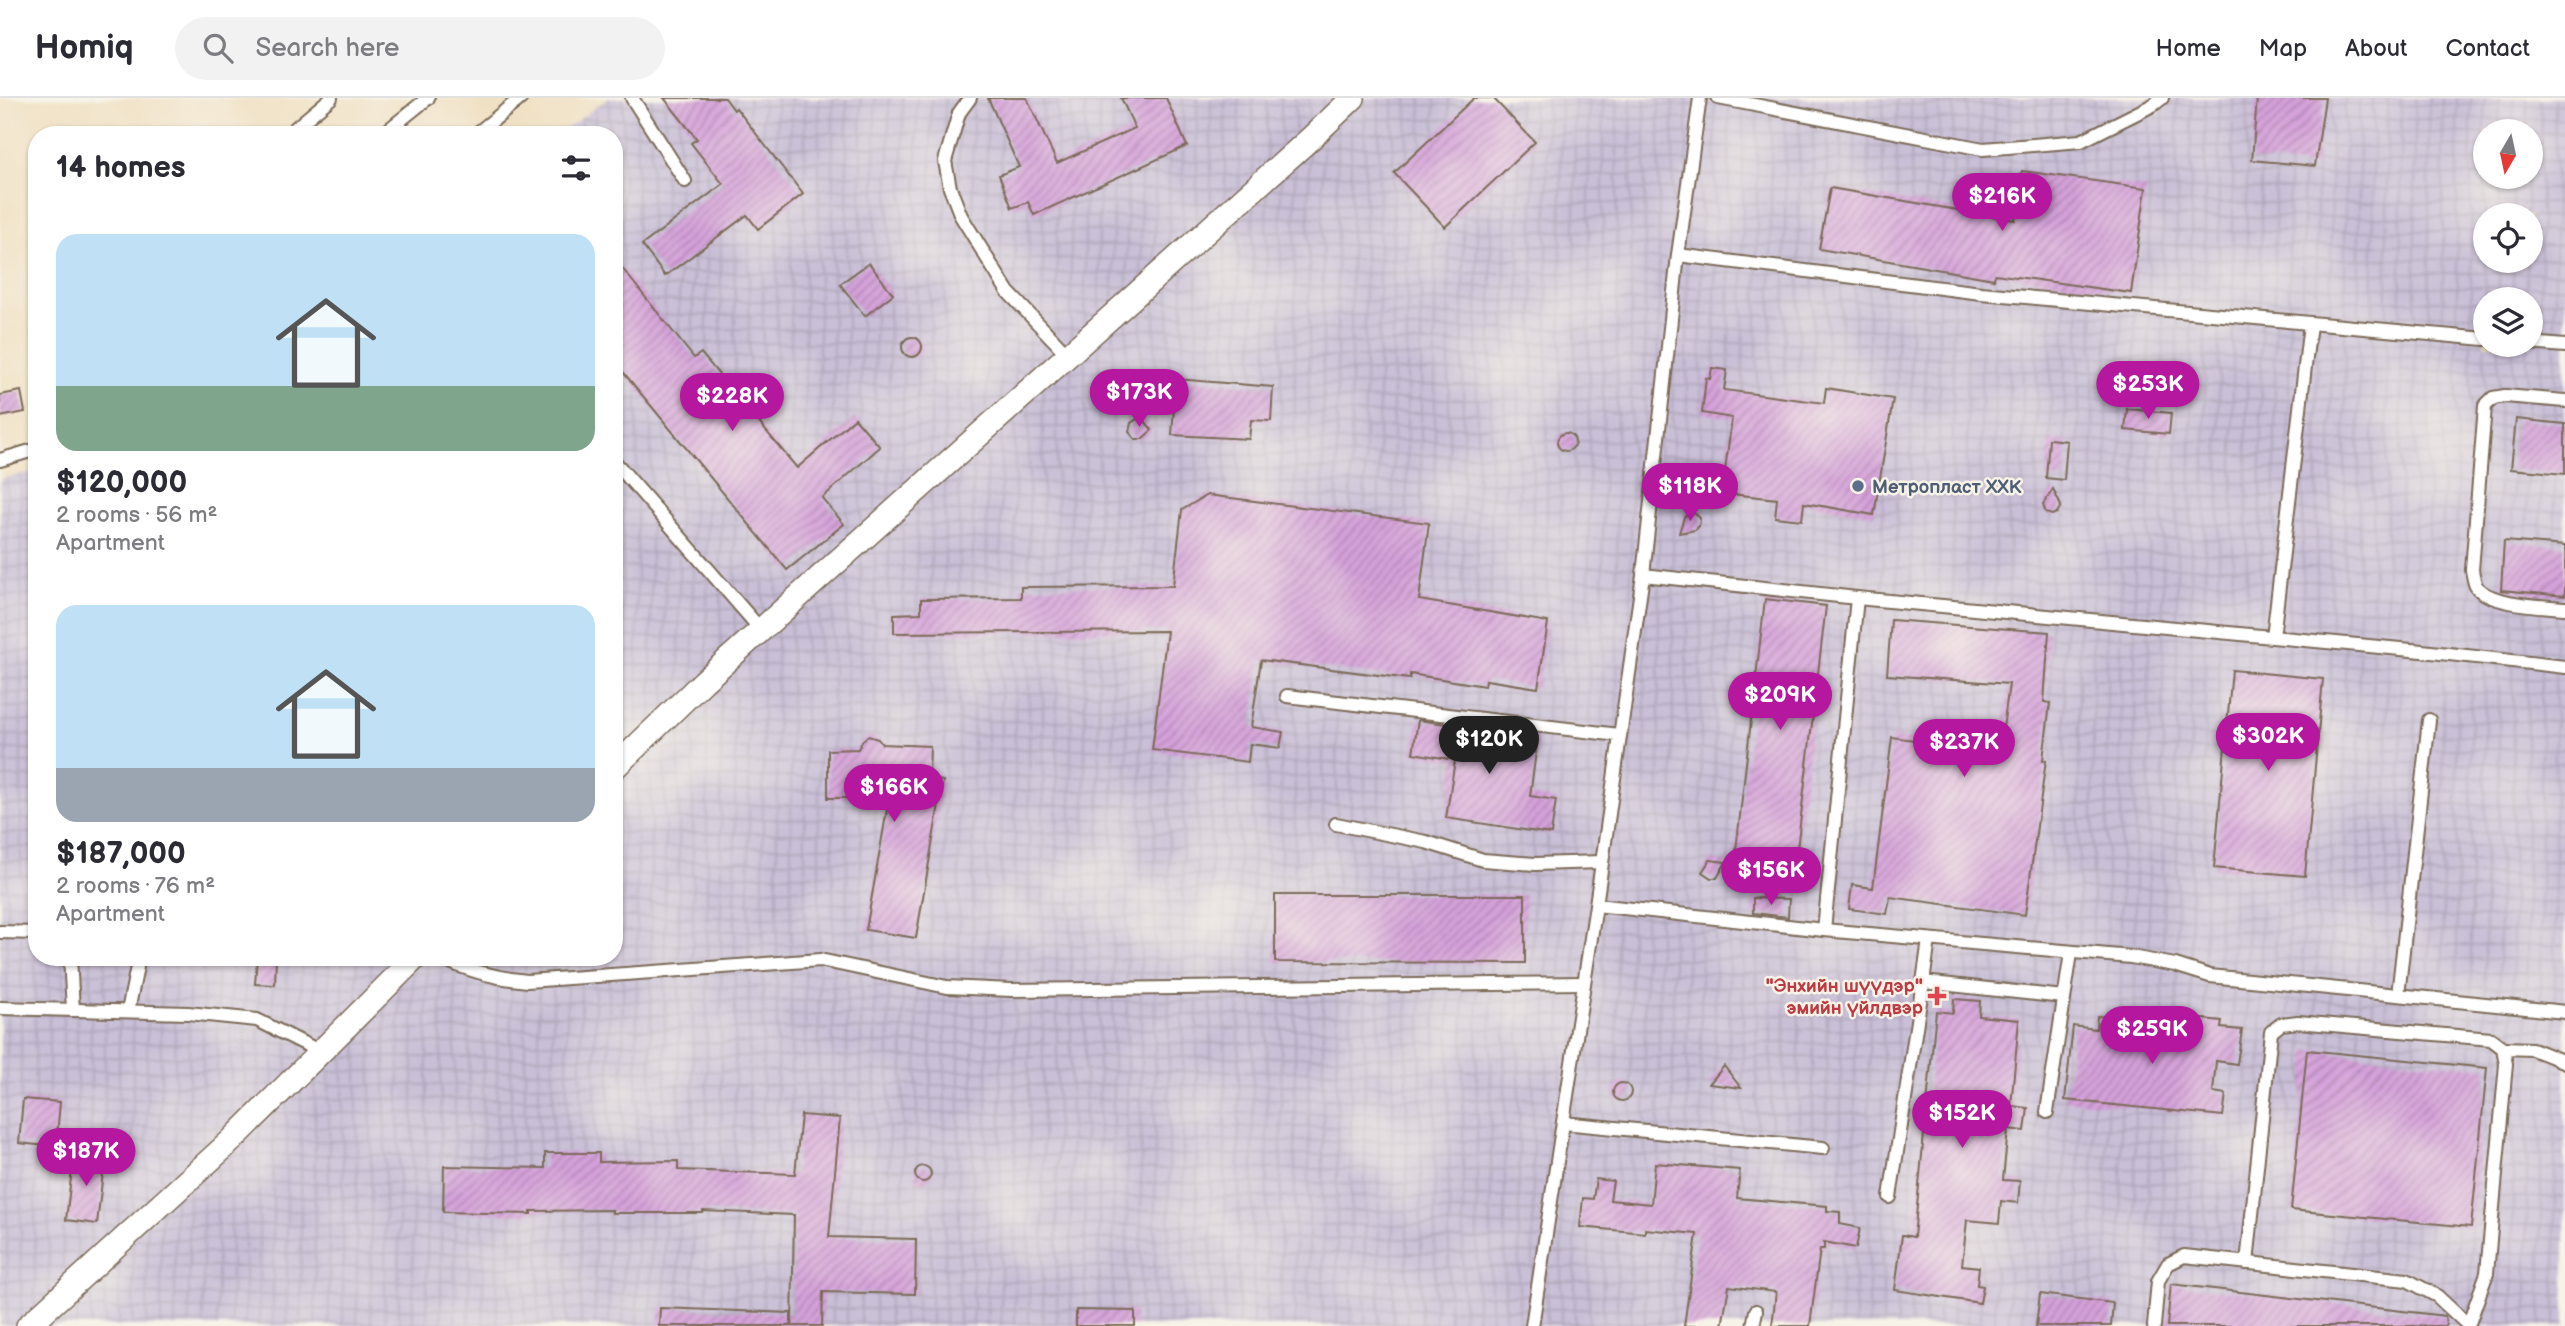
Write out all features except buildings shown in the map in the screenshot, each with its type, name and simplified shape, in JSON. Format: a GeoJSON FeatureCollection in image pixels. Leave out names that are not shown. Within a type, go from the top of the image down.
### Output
{"type":"FeatureCollection","features":[{"type":"Feature","properties":{"kind":"street"},"geometry":{"type":"LineString","coordinates":[[623,759],[704,681],[1353,98]]}},
{"type":"Feature","properties":{"kind":"street"},"geometry":{"type":"LineString","coordinates":[[28,1326],[232,1140],[407,966]]}},
{"type":"Feature","properties":{"kind":"lane"},"geometry":{"type":"LineString","coordinates":[[298,126],[331,98]]}},
{"type":"Feature","properties":{"kind":"lane"},"geometry":{"type":"LineString","coordinates":[[393,126],[428,98]]}},
{"type":"Feature","properties":{"kind":"lane"},"geometry":{"type":"LineString","coordinates":[[486,126],[521,98]]}},
{"type":"Feature","properties":{"kind":"lane"},"geometry":{"type":"LineString","coordinates":[[632,98],[685,181]]}},
{"type":"Feature","properties":{"kind":"lane"},"geometry":{"type":"LineString","coordinates":[[970,98],[959,113],[945,161],[950,188],[961,216],[1008,292],[1068,355]]}},
{"type":"Feature","properties":{"kind":"lane"},"geometry":{"type":"LineString","coordinates":[[1532,1326],[1643,575],[1678,255],[1700,98]]}},
{"type":"Feature","properties":{"kind":"lane"},"geometry":{"type":"LineString","coordinates":[[1718,98],[1983,149],[2081,141],[2162,98]]}},
{"type":"Feature","properties":{"kind":"lane"},"geometry":{"type":"LineString","coordinates":[[1678,255],[1981,293],[2473,338]]}},
{"type":"Feature","properties":{"kind":"lane"},"geometry":{"type":"LineString","coordinates":[[2273,636],[2310,324]]}},
{"type":"Feature","properties":{"kind":"lane"},"geometry":{"type":"LineString","coordinates":[[2543,344],[2565,346]]}},
{"type":"Feature","properties":{"kind":"lane"},"geometry":{"type":"LineString","coordinates":[[2565,401],[2505,396],[2493,398],[2486,406],[2472,570],[2476,587],[2488,596],[2517,603],[2565,608]]}},
{"type":"Feature","properties":{"kind":"lane"},"geometry":{"type":"LineString","coordinates":[[0,460],[28,452]]}},
{"type":"Feature","properties":{"kind":"lane"},"geometry":{"type":"LineString","coordinates":[[623,471],[762,631]]}},
{"type":"Feature","properties":{"kind":"lane"},"geometry":{"type":"LineString","coordinates":[[1643,575],[2565,667]]}},
{"type":"Feature","properties":{"kind":"lane"},"geometry":{"type":"LineString","coordinates":[[1824,930],[1857,598]]}},
{"type":"Feature","properties":{"kind":"lane"},"geometry":{"type":"LineString","coordinates":[[1287,696],[1619,735]]}},
{"type":"Feature","properties":{"kind":"lane"},"geometry":{"type":"LineString","coordinates":[[2398,995],[2429,720]]}},
{"type":"Feature","properties":{"kind":"lane"},"geometry":{"type":"LineString","coordinates":[[1336,824],[1426,842],[1483,860],[1535,864],[1602,862]]}},
{"type":"Feature","properties":{"kind":"lane"},"geometry":{"type":"LineString","coordinates":[[1596,905],[1824,930],[2131,957],[2175,965],[2210,976],[2565,1012]]}},
{"type":"Feature","properties":{"kind":"lane"},"geometry":{"type":"LineString","coordinates":[[0,932],[28,933]]}},
{"type":"Feature","properties":{"kind":"lane"},"geometry":{"type":"LineString","coordinates":[[1890,1197],[1929,940]]}},
{"type":"Feature","properties":{"kind":"lane"},"geometry":{"type":"LineString","coordinates":[[2047,1112],[2071,953]]}},
{"type":"Feature","properties":{"kind":"lane"},"geometry":{"type":"LineString","coordinates":[[458,966],[499,978],[527,981],[821,960],[947,987],[1011,990],[1584,983]]}},
{"type":"Feature","properties":{"kind":"lane"},"geometry":{"type":"LineString","coordinates":[[71,966],[73,1010]]}},
{"type":"Feature","properties":{"kind":"lane"},"geometry":{"type":"LineString","coordinates":[[128,1011],[137,966]]}},
{"type":"Feature","properties":{"kind":"lane"},"geometry":{"type":"LineString","coordinates":[[1923,982],[2064,998]]}},
{"type":"Feature","properties":{"kind":"lane"},"geometry":{"type":"LineString","coordinates":[[0,1008],[188,1013],[257,1020],[321,1052]]}},
{"type":"Feature","properties":{"kind":"lane"},"geometry":{"type":"LineString","coordinates":[[2247,1263],[2271,1032],[2281,1024],[2298,1022],[2491,1039],[2503,1048],[2532,1049],[2565,1062]]}},
{"type":"Feature","properties":{"kind":"lane"},"geometry":{"type":"LineString","coordinates":[[2154,1326],[2158,1281],[2168,1264],[2185,1256],[2407,1280],[2437,1296],[2468,1326],[2487,1273],[2506,1063],[2503,1048]]}},
{"type":"Feature","properties":{"kind":"lane"},"geometry":{"type":"LineString","coordinates":[[1563,1123],[1823,1148]]}},
{"type":"Feature","properties":{"kind":"lane"},"geometry":{"type":"LineString","coordinates":[[1754,1326],[1756,1311]]}},
{"type":"Feature","properties":{"kind":"shaded area"},"geometry":{"type":"Polygon","coordinates":[[[608,98],[2565,98],[2565,1326],[0,1326],[0,479],[28,473],[28,966],[623,966],[623,126],[570,126],[608,98]]]}},
{"type":"Feature","properties":{"kind":"place","name":"Метропласт ХХК"},"geometry":{"type":"Point","coordinates":[1858,486]}},
{"type":"Feature","properties":{"kind":"place","name":"\"Энхийн шүүдэр\" эмийн үйлдвэр"},"geometry":{"type":"Point","coordinates":[1937,996]}}]}
